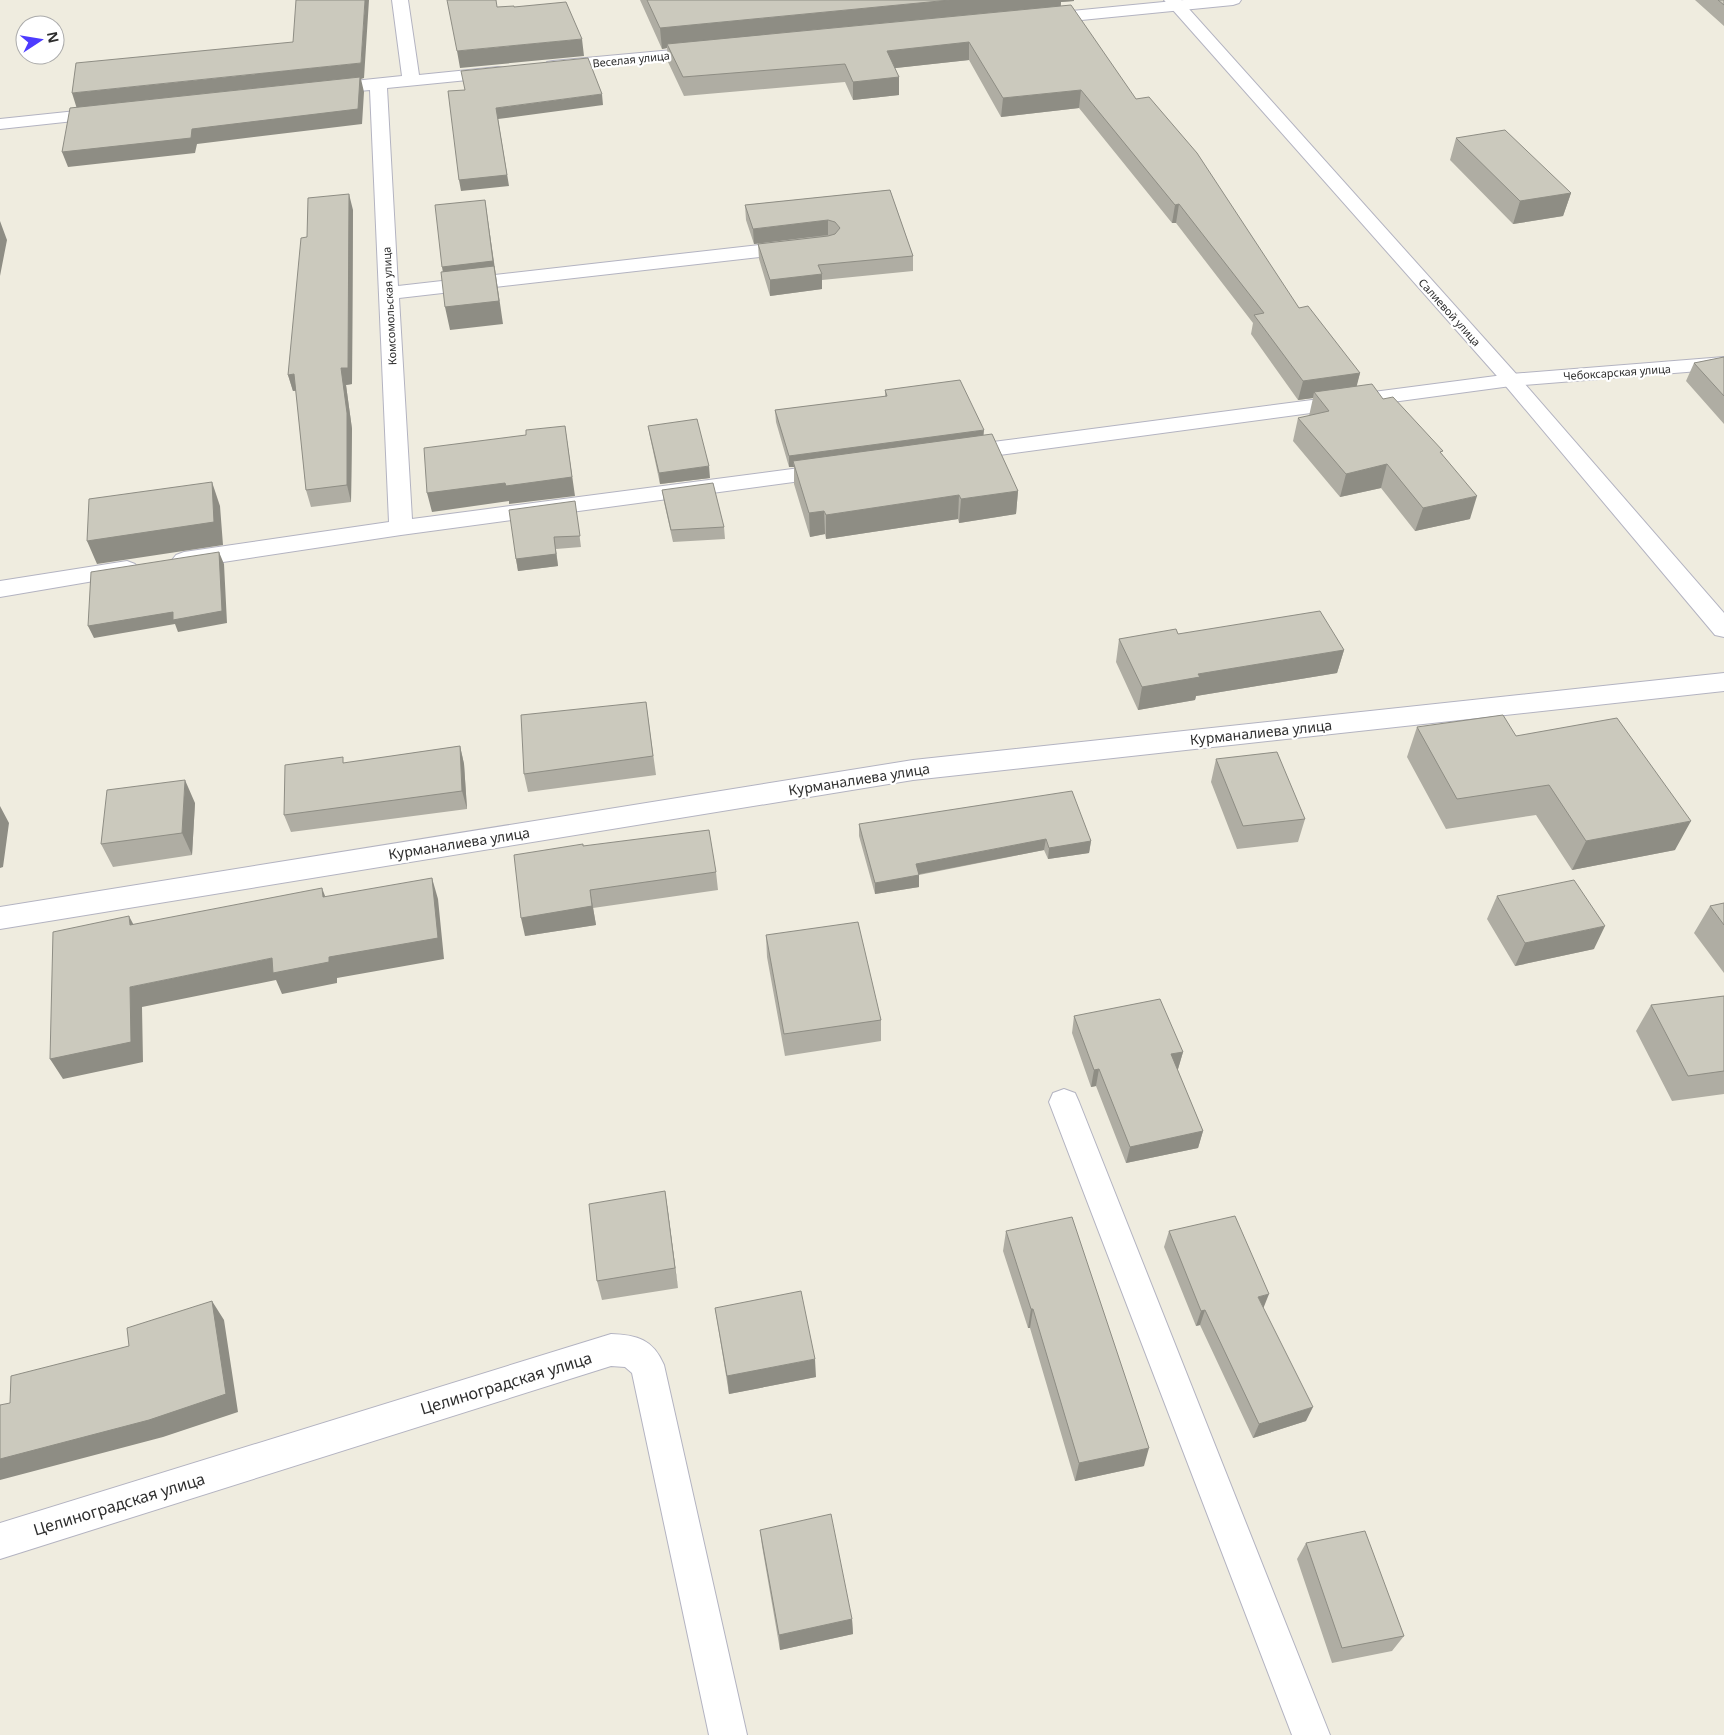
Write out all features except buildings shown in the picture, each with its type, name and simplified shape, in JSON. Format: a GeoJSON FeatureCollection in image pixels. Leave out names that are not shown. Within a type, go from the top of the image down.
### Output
{"type":"FeatureCollection","features":[{"type":"Feature","properties":{"kind":"street"},"geometry":{"type":"LineString","coordinates":[[400,0],[411,80]]}},
{"type":"Feature","properties":{"kind":"street"},"geometry":{"type":"LineString","coordinates":[[1021,21],[1175,3],[1233,0]]}},
{"type":"Feature","properties":{"kind":"street","name":"Салиевой улица"},"geometry":{"type":"LineString","coordinates":[[1175,3],[1510,380],[1724,629]]}},
{"type":"Feature","properties":{"kind":"street","name":"Веселая улица"},"geometry":{"type":"LineString","coordinates":[[539,68],[726,50]]}},
{"type":"Feature","properties":{"kind":"street"},"geometry":{"type":"LineString","coordinates":[[310,91],[510,71]]}},
{"type":"Feature","properties":{"kind":"street","name":"Комсомольская улица"},"geometry":{"type":"LineString","coordinates":[[378,83],[401,528]]}},
{"type":"Feature","properties":{"kind":"street"},"geometry":{"type":"LineString","coordinates":[[0,124],[116,112]]}},
{"type":"Feature","properties":{"kind":"street"},"geometry":{"type":"LineString","coordinates":[[388,293],[808,246]]}},
{"type":"Feature","properties":{"kind":"street","name":"Чебоксарская улица"},"geometry":{"type":"LineString","coordinates":[[946,456],[1510,380],[1724,363]]}},
{"type":"Feature","properties":{"kind":"street"},"geometry":{"type":"LineString","coordinates":[[0,589],[401,528],[846,469]]}},
{"type":"Feature","properties":{"kind":"street","name":"Курманалиева улица"},"geometry":{"type":"LineString","coordinates":[[0,918],[913,770],[1724,682]]}},
{"type":"Feature","properties":{"kind":"street"},"geometry":{"type":"LineString","coordinates":[[1064,1102],[1311,1735]]}},
{"type":"Feature","properties":{"kind":"street","name":"Целиноградская улица"},"geometry":{"type":"LineString","coordinates":[[0,1541],[611,1350],[632,1351],[647,1365],[728,1735]]}}]}
